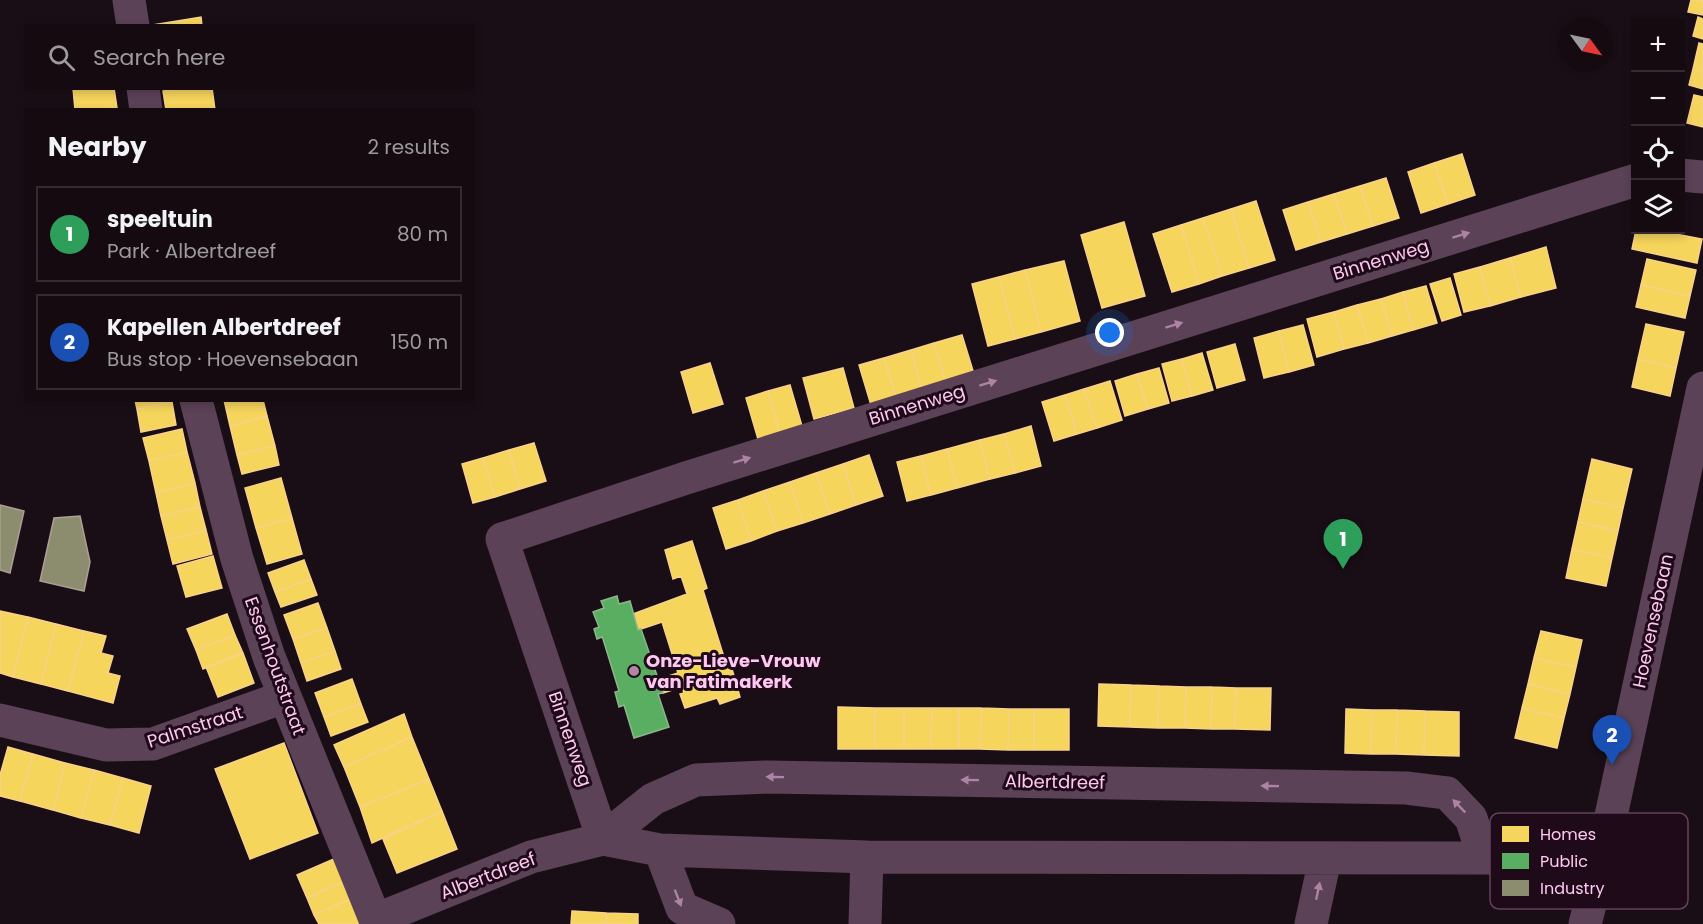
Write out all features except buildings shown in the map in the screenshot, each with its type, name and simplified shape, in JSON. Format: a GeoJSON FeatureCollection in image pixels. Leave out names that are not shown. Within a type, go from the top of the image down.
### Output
{"type":"FeatureCollection","features":[{"type":"Feature","properties":{"kind":"street"},"geometry":{"type":"LineString","coordinates":[[143,90],[146,108]]}},
{"type":"Feature","properties":{"kind":"street"},"geometry":{"type":"LineString","coordinates":[[1685,175],[1703,177]]}},
{"type":"Feature","properties":{"kind":"street","name":"Binnenweg"},"geometry":{"type":"LineString","coordinates":[[603,838],[502,539],[686,478],[1631,181]]}},
{"type":"Feature","properties":{"kind":"street","name":"Hoevensebaan"},"geometry":{"type":"LineString","coordinates":[[1612,813],[1703,388]]}},
{"type":"Feature","properties":{"kind":"street","name":"Essenhoutstraat"},"geometry":{"type":"LineString","coordinates":[[196,402],[237,559],[284,697],[376,922]]}},
{"type":"Feature","properties":{"kind":"street","name":"Palmstraat"},"geometry":{"type":"LineString","coordinates":[[0,720],[106,745],[153,744],[284,697]]}},
{"type":"Feature","properties":{"kind":"street","name":"Albertdreef"},"geometry":{"type":"LineString","coordinates":[[376,922],[531,857],[603,838],[653,799],[696,780],[767,777],[1406,788],[1447,793],[1471,818],[1484,858]]}},
{"type":"Feature","properties":{"kind":"street","name":"Albertdreef"},"geometry":{"type":"LineString","coordinates":[[603,838],[660,850],[867,857],[1490,858]]}},
{"type":"Feature","properties":{"kind":"street"},"geometry":{"type":"LineString","coordinates":[[660,850],[682,908],[719,924]]}},
{"type":"Feature","properties":{"kind":"street"},"geometry":{"type":"LineString","coordinates":[[865,924],[867,857]]}},
{"type":"Feature","properties":{"kind":"street"},"geometry":{"type":"LineString","coordinates":[[1311,924],[1325,859]]}},
{"type":"Feature","properties":{"kind":"street","name":"Hoevensebaan"},"geometry":{"type":"LineString","coordinates":[[1585,924],[1589,909]]}},
{"type":"Feature","properties":{"kind":"place","name":"speeltuin"},"geometry":{"type":"Point","coordinates":[1343,569]}},
{"type":"Feature","properties":{"kind":"place","name":"Onze-Lieve-Vrouw van Fatimakerk"},"geometry":{"type":"Point","coordinates":[634,671]}},
{"type":"Feature","properties":{"kind":"place","name":"Kapellen Albertdreef"},"geometry":{"type":"Point","coordinates":[1612,765]}}]}
